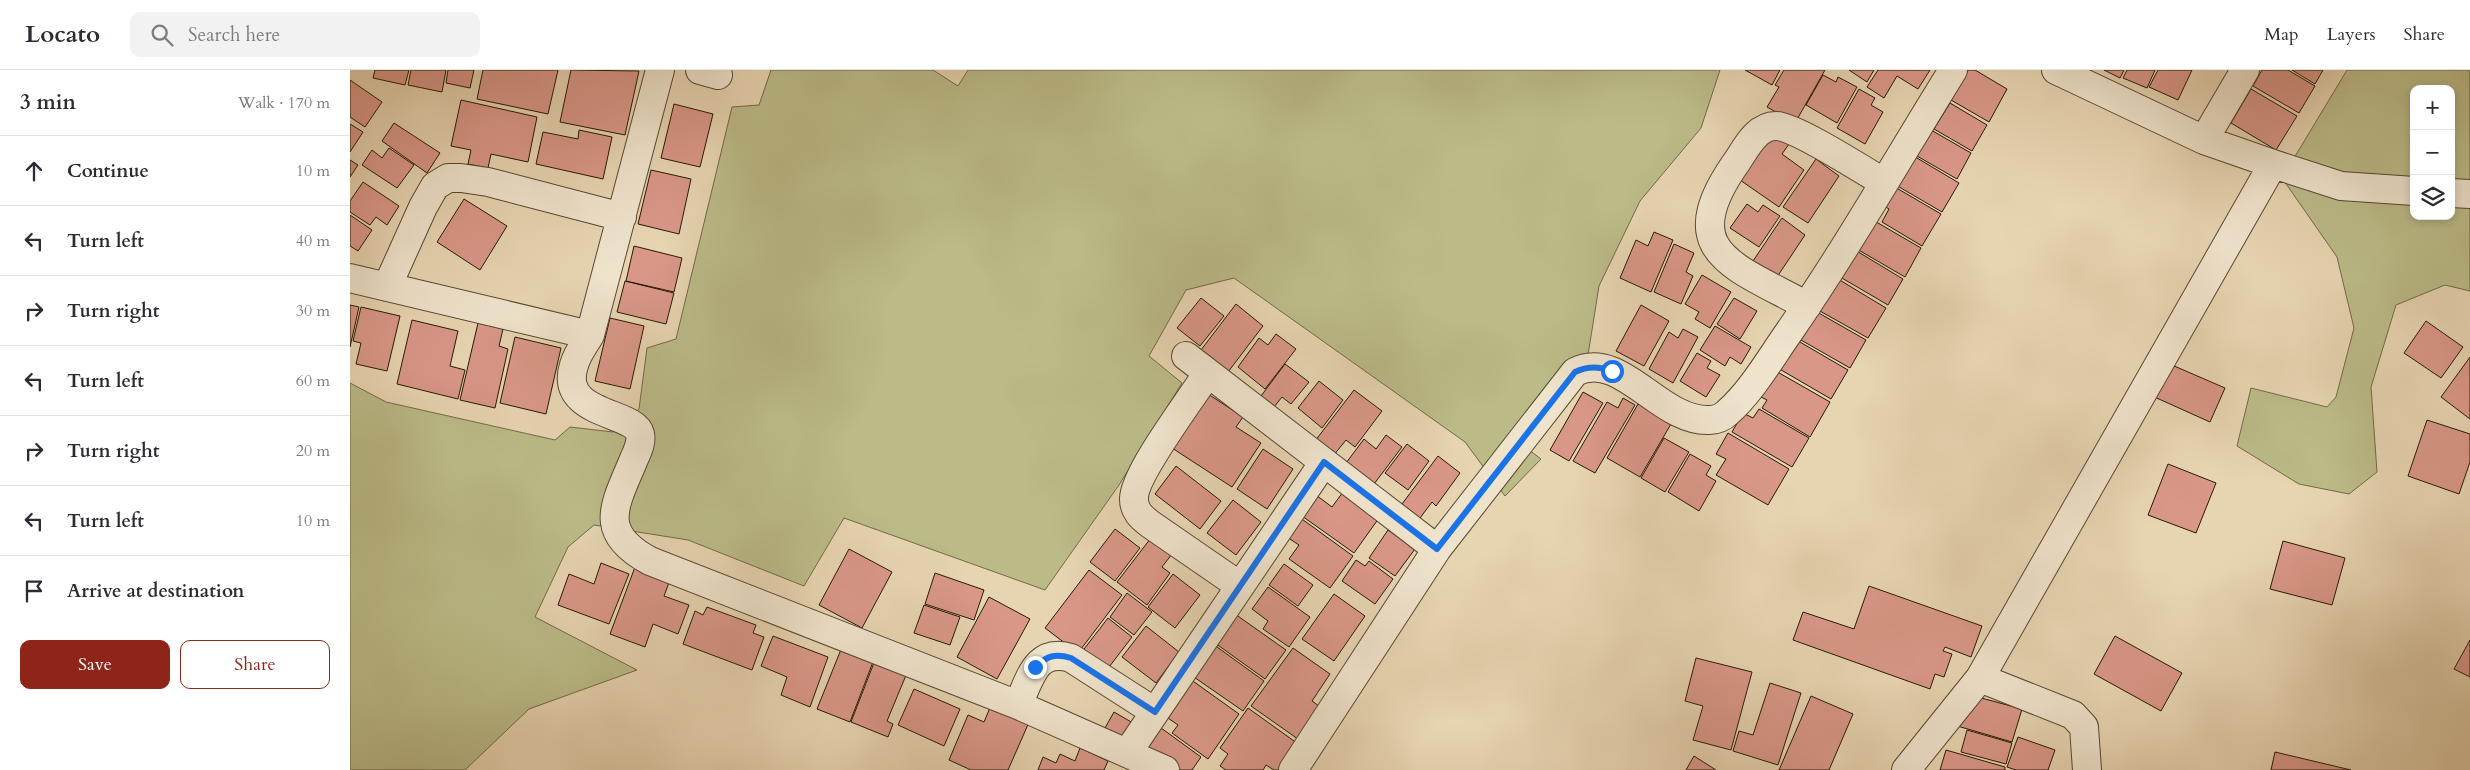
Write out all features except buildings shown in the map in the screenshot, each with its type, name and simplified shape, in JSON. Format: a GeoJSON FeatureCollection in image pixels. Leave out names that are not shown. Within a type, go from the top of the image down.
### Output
{"type":"FeatureCollection","features":[{"type":"Feature","properties":{"kind":"street"},"geometry":{"type":"LineString","coordinates":[[660,70],[590,335],[573,368],[575,387],[582,400],[599,412],[630,422],[637,427],[640,434],[640,444],[617,497],[614,512],[618,533],[634,553],[650,561],[1018,705],[1165,770]]}},
{"type":"Feature","properties":{"kind":"street"},"geometry":{"type":"LineString","coordinates":[[1293,770],[1437,549],[1575,372],[1584,368],[1602,368],[1641,386],[1655,400],[1682,416],[1699,421],[1714,420],[1726,414],[1752,385],[1807,306],[1953,70]]}},
{"type":"Feature","properties":{"kind":"street"},"geometry":{"type":"LineString","coordinates":[[2056,70],[2204,140],[2273,164],[2341,186],[2410,191]]}},
{"type":"Feature","properties":{"kind":"street"},"geometry":{"type":"LineString","coordinates":[[2204,140],[2245,70]]}},
{"type":"Feature","properties":{"kind":"street"},"geometry":{"type":"LineString","coordinates":[[1807,306],[1739,268],[1724,258],[1716,248],[1708,220],[1712,203],[1722,181],[1758,132],[1773,126],[1781,126],[1805,137],[1884,182]]}},
{"type":"Feature","properties":{"kind":"street"},"geometry":{"type":"LineString","coordinates":[[1906,770],[1980,678],[2273,164]]}},
{"type":"Feature","properties":{"kind":"street"},"geometry":{"type":"LineString","coordinates":[[387,287],[423,207],[435,186],[448,178],[488,182],[622,217]]}},
{"type":"Feature","properties":{"kind":"street"},"geometry":{"type":"LineString","coordinates":[[2455,193],[2470,194]]}},
{"type":"Feature","properties":{"kind":"street"},"geometry":{"type":"LineString","coordinates":[[350,278],[590,335]]}},
{"type":"Feature","properties":{"kind":"street"},"geometry":{"type":"LineString","coordinates":[[1186,356],[1437,549]]}},
{"type":"Feature","properties":{"kind":"street"},"geometry":{"type":"LineString","coordinates":[[1207,374],[1149,462],[1135,489],[1134,504],[1141,517],[1150,524],[1240,586]]}},
{"type":"Feature","properties":{"kind":"street"},"geometry":{"type":"LineString","coordinates":[[1128,752],[1324,462]]}},
{"type":"Feature","properties":{"kind":"street"},"geometry":{"type":"LineString","coordinates":[[1018,705],[1035,667],[1043,660],[1060,655],[1071,658],[1155,712]]}},
{"type":"Feature","properties":{"kind":"street"},"geometry":{"type":"LineString","coordinates":[[1980,678],[2073,715],[2084,727],[2087,770]]}},
{"type":"Feature","properties":{"kind":"green space"},"geometry":{"type":"Polygon","coordinates":[[[771,70],[933,70],[958,86],[968,70],[1720,70],[1701,128],[1640,201],[1599,286],[1588,355],[1540,394],[1512,437],[1541,459],[1505,496],[1465,442],[1234,278],[1186,290],[1149,356],[1182,383],[1119,485],[1045,590],[844,518],[804,586],[688,540],[594,525],[568,547],[535,617],[637,670],[529,709],[465,770],[350,770],[350,383],[386,402],[555,440],[570,427],[613,432],[639,409],[647,348],[676,339],[732,107],[759,105],[771,70]]]}},
{"type":"Feature","properties":{"kind":"green space"},"geometry":{"type":"Polygon","coordinates":[[[2347,70],[2470,70],[2470,291],[2445,285],[2396,305],[2371,387],[2377,472],[2349,494],[2299,484],[2237,446],[2251,388],[2327,407],[2336,397],[2354,328],[2337,257],[2282,178],[2347,70]]]}},
{"type":"Feature","properties":{"kind":"route"},"geometry":{"type":"LineString","coordinates":[[1035,667],[1043,660],[1052,656],[1060,655],[1071,658],[1155,712],[1324,462],[1437,549],[1575,372],[1592,367],[1612,371]]}}]}
